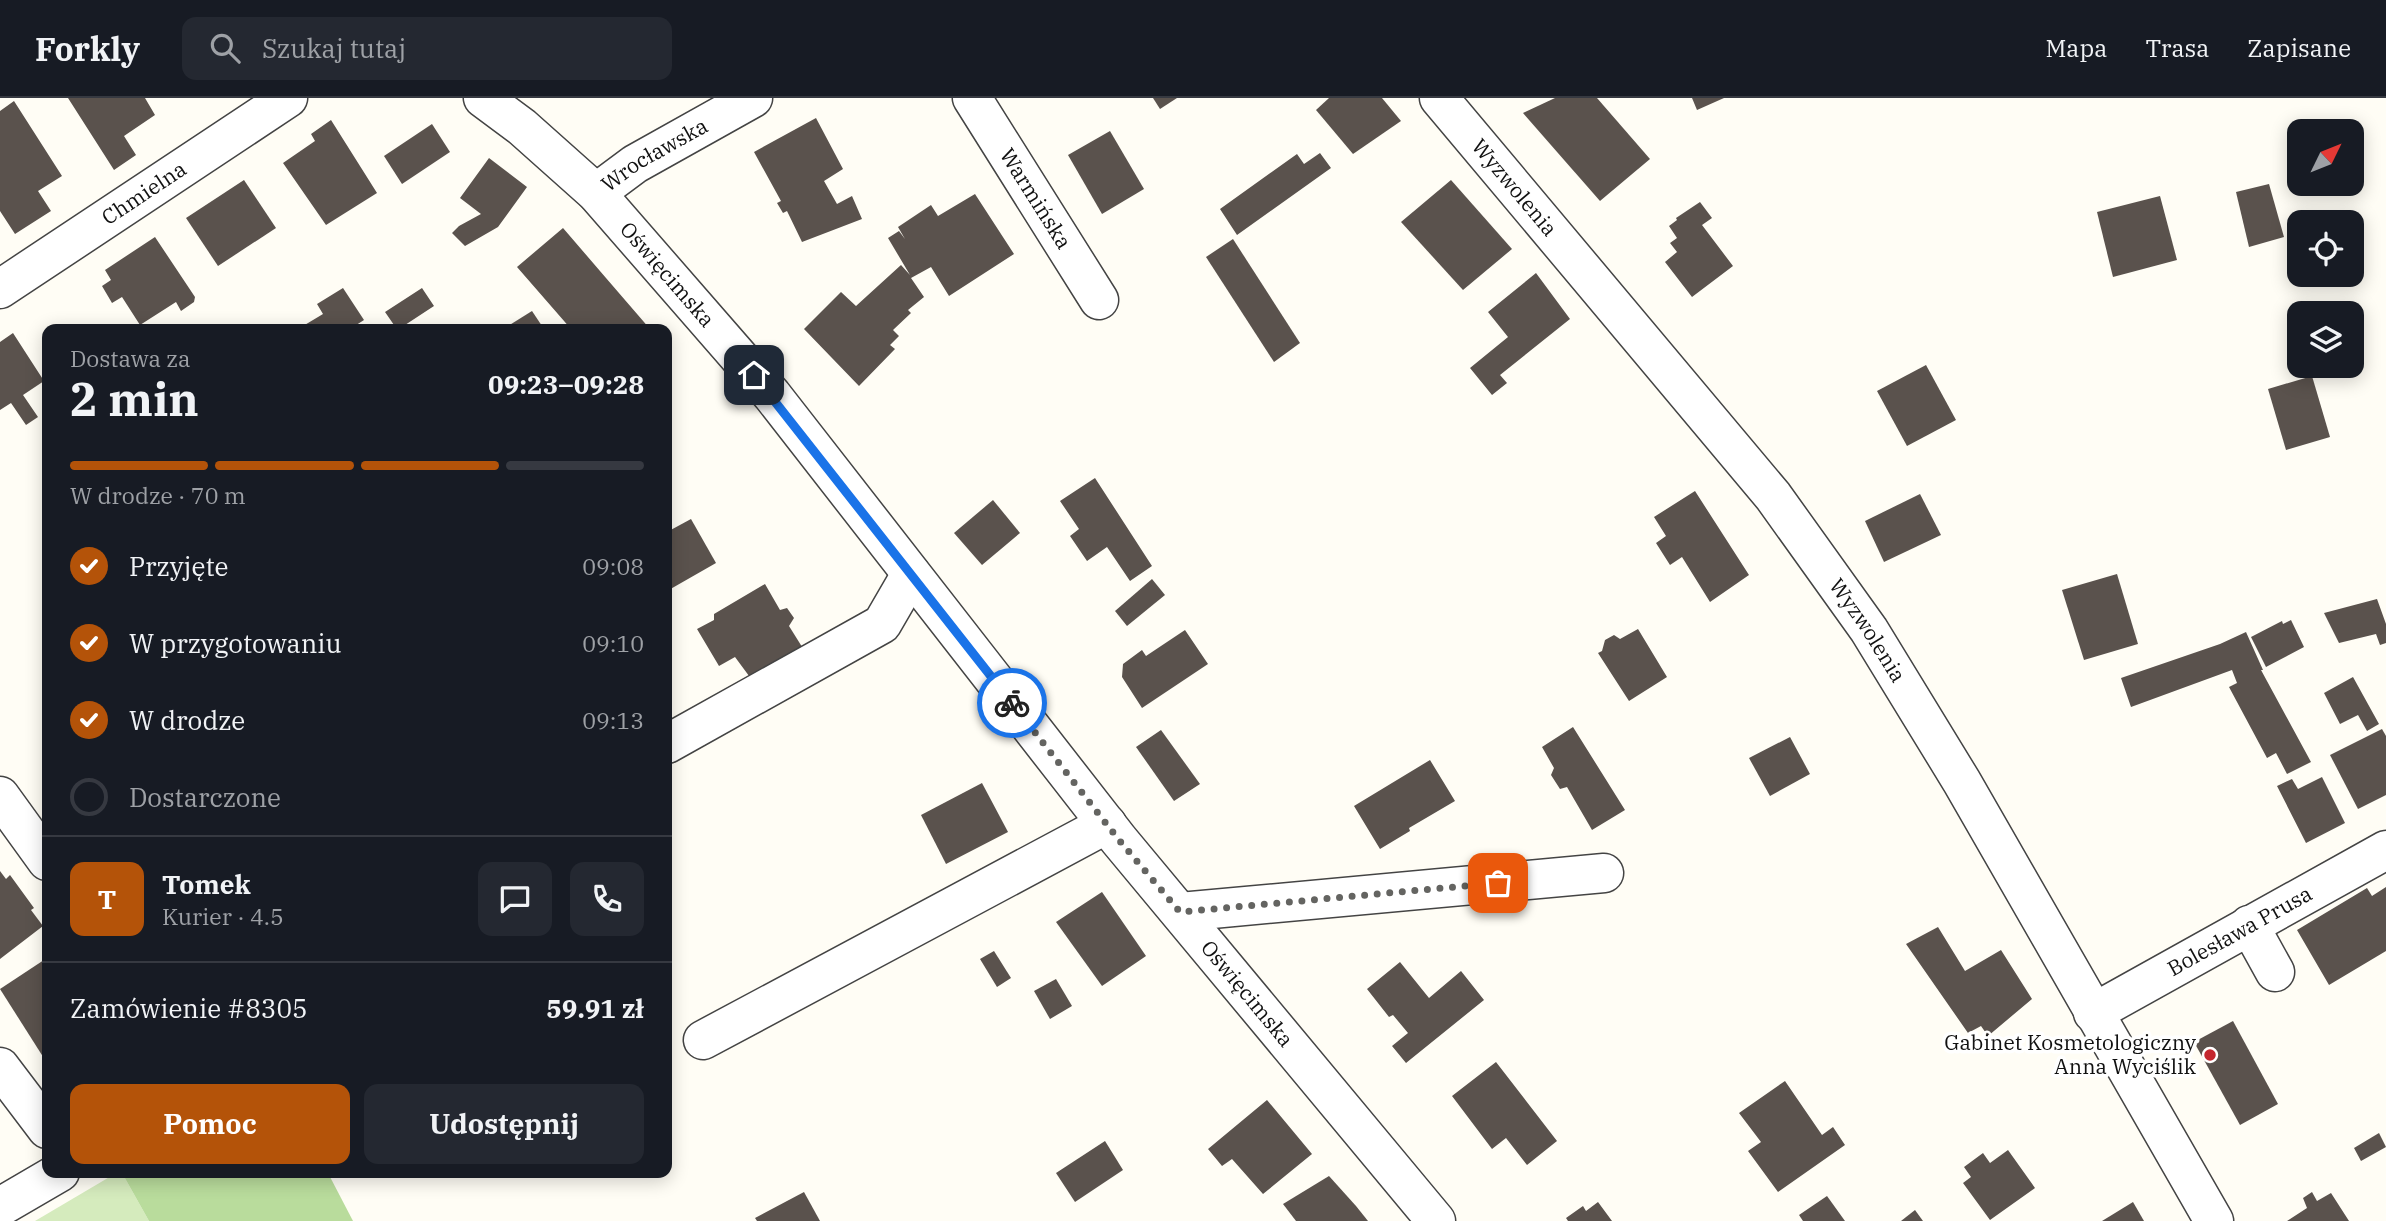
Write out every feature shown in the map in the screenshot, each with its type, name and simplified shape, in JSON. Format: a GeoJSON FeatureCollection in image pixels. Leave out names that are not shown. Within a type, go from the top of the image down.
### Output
{"type":"FeatureCollection","features":[{"type":"Feature","properties":{"kind":"street","name":"Chmielna"},"geometry":{"type":"LineString","coordinates":[[0,289],[288,98]]}},
{"type":"Feature","properties":{"kind":"street","name":"Oświęcimska"},"geometry":{"type":"LineString","coordinates":[[484,98],[522,127],[596,192],[772,395],[1107,824],[1436,1221]]}},
{"type":"Feature","properties":{"kind":"street","name":"Wrocławska"},"geometry":{"type":"LineString","coordinates":[[596,192],[635,164],[753,98]]}},
{"type":"Feature","properties":{"kind":"street","name":"Warmińska"},"geometry":{"type":"LineString","coordinates":[[972,98],[1099,300]]}},
{"type":"Feature","properties":{"kind":"street","name":"Wyzwolenia"},"geometry":{"type":"LineString","coordinates":[[1439,98],[1773,496],[1869,630],[1968,793],[2214,1221]]}},
{"type":"Feature","properties":{"kind":"street"},"geometry":{"type":"LineString","coordinates":[[672,741],[882,624],[911,574]]}},
{"type":"Feature","properties":{"kind":"street"},"geometry":{"type":"LineString","coordinates":[[0,796],[42,854]]}},
{"type":"Feature","properties":{"kind":"street"},"geometry":{"type":"LineString","coordinates":[[703,1040],[1107,824]]}},
{"type":"Feature","properties":{"kind":"street","name":"Bolesława Prusa"},"geometry":{"type":"LineString","coordinates":[[2093,1013],[2386,850]]}},
{"type":"Feature","properties":{"kind":"street"},"geometry":{"type":"LineString","coordinates":[[1180,912],[1604,873]]}},
{"type":"Feature","properties":{"kind":"street"},"geometry":{"type":"LineString","coordinates":[[2249,925],[2275,972]]}},
{"type":"Feature","properties":{"kind":"street"},"geometry":{"type":"LineString","coordinates":[[0,1067],[42,1122]]}},
{"type":"Feature","properties":{"kind":"street"},"geometry":{"type":"LineString","coordinates":[[0,1207],[50,1178]]}},
{"type":"Feature","properties":{"kind":"green space"},"geometry":{"type":"Polygon","coordinates":[[[108,1178],[125,1178],[149,1221],[35,1221],[108,1178]]]}},
{"type":"Feature","properties":{"kind":"green space"},"geometry":{"type":"Polygon","coordinates":[[[125,1178],[331,1178],[353,1221],[149,1221],[125,1178]]]}},
{"type":"Feature","properties":{"kind":"building"},"geometry":{"type":"Polygon","coordinates":[[[68,98],[145,98],[155,115],[124,136],[136,155],[114,170],[68,98]]]}},
{"type":"Feature","properties":{"kind":"building"},"geometry":{"type":"Polygon","coordinates":[[[1153,98],[1177,98],[1160,109],[1153,98]]]}},
{"type":"Feature","properties":{"kind":"building"},"geometry":{"type":"Polygon","coordinates":[[[1329,98],[1382,98],[1401,121],[1353,154],[1316,110],[1329,98]]]}},
{"type":"Feature","properties":{"kind":"building"},"geometry":{"type":"Polygon","coordinates":[[[1555,98],[1597,98],[1650,159],[1600,201],[1523,113],[1555,98]]]}},
{"type":"Feature","properties":{"kind":"building"},"geometry":{"type":"Polygon","coordinates":[[[1692,98],[1724,98],[1697,110],[1692,98]]]}},
{"type":"Feature","properties":{"kind":"building"},"geometry":{"type":"Polygon","coordinates":[[[14,101],[62,176],[38,191],[51,211],[15,234],[0,211],[0,111],[14,101]]]}},
{"type":"Feature","properties":{"kind":"building"},"geometry":{"type":"Polygon","coordinates":[[[816,118],[843,169],[824,181],[837,204],[852,196],[862,219],[802,242],[787,211],[783,213],[777,203],[781,201],[754,152],[816,118]]]}},
{"type":"Feature","properties":{"kind":"building"},"geometry":{"type":"Polygon","coordinates":[[[331,120],[377,193],[326,225],[283,163],[315,141],[311,134],[331,120]]]}},
{"type":"Feature","properties":{"kind":"building"},"geometry":{"type":"Polygon","coordinates":[[[432,124],[450,152],[402,184],[384,156],[432,124]]]}},
{"type":"Feature","properties":{"kind":"building"},"geometry":{"type":"Polygon","coordinates":[[[1110,131],[1144,189],[1102,214],[1068,155],[1110,131]]]}},
{"type":"Feature","properties":{"kind":"building"},"geometry":{"type":"Polygon","coordinates":[[[1320,153],[1331,168],[1237,235],[1220,209],[1297,154],[1304,164],[1320,153]]]}},
{"type":"Feature","properties":{"kind":"building"},"geometry":{"type":"Polygon","coordinates":[[[489,158],[527,187],[498,227],[465,246],[452,233],[481,214],[460,198],[489,158]]]}},
{"type":"Feature","properties":{"kind":"building"},"geometry":{"type":"Polygon","coordinates":[[[244,180],[276,228],[218,266],[186,218],[244,180]]]}},
{"type":"Feature","properties":{"kind":"building"},"geometry":{"type":"Polygon","coordinates":[[[1451,180],[1512,249],[1463,290],[1401,222],[1451,180]]]}},
{"type":"Feature","properties":{"kind":"building"},"geometry":{"type":"Polygon","coordinates":[[[2269,184],[2284,237],[2249,247],[2236,192],[2269,184]]]}},
{"type":"Feature","properties":{"kind":"building"},"geometry":{"type":"Polygon","coordinates":[[[975,194],[1014,254],[949,296],[931,267],[911,278],[924,297],[908,310],[911,313],[893,330],[899,336],[890,345],[895,349],[859,386],[804,329],[841,292],[856,306],[901,265],[910,275],[888,238],[899,231],[905,239],[898,227],[931,205],[938,216],[975,194]]]}},
{"type":"Feature","properties":{"kind":"building"},"geometry":{"type":"Polygon","coordinates":[[[2160,196],[2177,260],[2113,277],[2097,212],[2160,196]]]}},
{"type":"Feature","properties":{"kind":"building"},"geometry":{"type":"Polygon","coordinates":[[[1700,202],[1712,218],[1702,225],[1733,266],[1692,297],[1665,262],[1677,252],[1670,243],[1677,238],[1669,226],[1700,202]]]}},
{"type":"Feature","properties":{"kind":"building"},"geometry":{"type":"Polygon","coordinates":[[[563,228],[646,324],[567,324],[517,267],[563,228]]]}},
{"type":"Feature","properties":{"kind":"building"},"geometry":{"type":"Polygon","coordinates":[[[155,237],[195,297],[194,302],[181,311],[176,302],[139,324],[122,297],[112,303],[102,286],[111,280],[105,270],[155,237]]]}},
{"type":"Feature","properties":{"kind":"building"},"geometry":{"type":"Polygon","coordinates":[[[1233,239],[1300,343],[1274,362],[1206,257],[1233,239]]]}},
{"type":"Feature","properties":{"kind":"building"},"geometry":{"type":"Polygon","coordinates":[[[1536,273],[1570,319],[1500,375],[1507,383],[1492,395],[1470,368],[1508,337],[1488,312],[1536,273]]]}},
{"type":"Feature","properties":{"kind":"building"},"geometry":{"type":"Polygon","coordinates":[[[343,288],[364,320],[358,324],[306,324],[323,314],[317,304],[343,288]]]}},
{"type":"Feature","properties":{"kind":"building"},"geometry":{"type":"Polygon","coordinates":[[[422,288],[434,306],[407,324],[393,324],[385,312],[422,288]]]}},
{"type":"Feature","properties":{"kind":"building"},"geometry":{"type":"Polygon","coordinates":[[[532,311],[541,324],[511,324],[532,311]]]}},
{"type":"Feature","properties":{"kind":"building"},"geometry":{"type":"Polygon","coordinates":[[[13,333],[42,378],[42,382],[23,395],[38,417],[26,425],[11,403],[0,410],[0,342],[13,333]]]}},
{"type":"Feature","properties":{"kind":"building"},"geometry":{"type":"Polygon","coordinates":[[[1926,365],[1956,420],[1907,446],[1877,391],[1926,365]]]}},
{"type":"Feature","properties":{"kind":"building"},"geometry":{"type":"Polygon","coordinates":[[[2313,378],[2330,437],[2286,450],[2268,389],[2313,378]]]}},
{"type":"Feature","properties":{"kind":"building"},"geometry":{"type":"Polygon","coordinates":[[[1095,478],[1152,566],[1130,581],[1107,547],[1087,561],[1070,536],[1079,529],[1060,501],[1095,478]]]}},
{"type":"Feature","properties":{"kind":"building"},"geometry":{"type":"Polygon","coordinates":[[[1695,491],[1749,575],[1710,602],[1682,557],[1670,565],[1656,543],[1666,536],[1654,517],[1695,491]]]}},
{"type":"Feature","properties":{"kind":"building"},"geometry":{"type":"Polygon","coordinates":[[[1920,494],[1941,535],[1884,562],[1865,521],[1920,494]]]}},
{"type":"Feature","properties":{"kind":"building"},"geometry":{"type":"Polygon","coordinates":[[[993,500],[1020,533],[982,565],[954,533],[993,500]]]}},
{"type":"Feature","properties":{"kind":"building"},"geometry":{"type":"Polygon","coordinates":[[[691,519],[716,563],[672,588],[672,529],[691,519]]]}},
{"type":"Feature","properties":{"kind":"building"},"geometry":{"type":"Polygon","coordinates":[[[2117,574],[2138,644],[2084,660],[2062,590],[2117,574]]]}},
{"type":"Feature","properties":{"kind":"building"},"geometry":{"type":"Polygon","coordinates":[[[1152,579],[1165,595],[1127,626],[1115,611],[1152,579]]]}},
{"type":"Feature","properties":{"kind":"building"},"geometry":{"type":"Polygon","coordinates":[[[765,584],[780,610],[787,608],[794,618],[789,626],[804,650],[752,680],[735,657],[719,666],[697,629],[714,620],[714,614],[765,584]]]}},
{"type":"Feature","properties":{"kind":"building"},"geometry":{"type":"Polygon","coordinates":[[[2377,599],[2386,624],[2386,643],[2380,645],[2376,634],[2339,643],[2324,613],[2377,599]]]}},
{"type":"Feature","properties":{"kind":"building"},"geometry":{"type":"Polygon","coordinates":[[[2291,620],[2304,647],[2266,667],[2251,637],[2282,621],[2283,624],[2291,620]]]}},
{"type":"Feature","properties":{"kind":"building"},"geometry":{"type":"Polygon","coordinates":[[[1638,629],[1667,677],[1629,701],[1598,653],[1602,651],[1605,640],[1614,635],[1620,639],[1638,629]]]}},
{"type":"Feature","properties":{"kind":"building"},"geometry":{"type":"Polygon","coordinates":[[[1185,630],[1208,664],[1142,708],[1122,677],[1123,664],[1142,650],[1146,656],[1185,630]]]}},
{"type":"Feature","properties":{"kind":"building"},"geometry":{"type":"Polygon","coordinates":[[[2246,632],[2261,670],[2311,762],[2287,774],[2276,753],[2267,758],[2229,687],[2237,683],[2232,670],[2131,707],[2121,678],[2220,644],[2246,632]]]}},
{"type":"Feature","properties":{"kind":"building"},"geometry":{"type":"Polygon","coordinates":[[[2353,677],[2379,724],[2367,731],[2358,715],[2340,724],[2324,693],[2353,677]]]}},
{"type":"Feature","properties":{"kind":"building"},"geometry":{"type":"Polygon","coordinates":[[[1573,727],[1625,810],[1592,830],[1567,787],[1560,789],[1551,775],[1554,768],[1542,747],[1573,727]]]}},
{"type":"Feature","properties":{"kind":"building"},"geometry":{"type":"Polygon","coordinates":[[[2382,729],[2386,736],[2386,795],[2358,809],[2330,755],[2382,729]]]}},
{"type":"Feature","properties":{"kind":"building"},"geometry":{"type":"Polygon","coordinates":[[[1161,730],[1200,784],[1174,801],[1136,747],[1161,730]]]}},
{"type":"Feature","properties":{"kind":"building"},"geometry":{"type":"Polygon","coordinates":[[[1790,737],[1810,774],[1770,796],[1749,758],[1790,737]]]}},
{"type":"Feature","properties":{"kind":"building"},"geometry":{"type":"Polygon","coordinates":[[[1430,760],[1455,801],[1380,849],[1354,806],[1430,760]]]}},
{"type":"Feature","properties":{"kind":"building"},"geometry":{"type":"Polygon","coordinates":[[[2322,777],[2345,823],[2306,843],[2277,786],[2292,779],[2298,789],[2322,777]]]}},
{"type":"Feature","properties":{"kind":"building"},"geometry":{"type":"Polygon","coordinates":[[[982,783],[1008,832],[946,864],[921,815],[982,783]]]}},
{"type":"Feature","properties":{"kind":"building"},"geometry":{"type":"Polygon","coordinates":[[[0,871],[6,879],[10,875],[34,908],[31,910],[42,927],[0,959],[0,871]]]}},
{"type":"Feature","properties":{"kind":"building"},"geometry":{"type":"Polygon","coordinates":[[[2386,887],[2386,951],[2329,985],[2297,930],[2367,888],[2372,896],[2386,887]]]}},
{"type":"Feature","properties":{"kind":"building"},"geometry":{"type":"Polygon","coordinates":[[[1102,892],[1146,956],[1102,986],[1056,922],[1102,892]]]}},
{"type":"Feature","properties":{"kind":"building"},"geometry":{"type":"Polygon","coordinates":[[[1938,927],[1965,971],[2001,950],[2032,999],[1988,1036],[1981,1026],[1968,1033],[1906,944],[1938,927]]]}},
{"type":"Feature","properties":{"kind":"building"},"geometry":{"type":"Polygon","coordinates":[[[994,951],[1011,978],[997,987],[980,959],[994,951]]]}},
{"type":"Feature","properties":{"kind":"building"},"geometry":{"type":"Polygon","coordinates":[[[42,961],[42,1055],[0,989],[42,961]]]}},
{"type":"Feature","properties":{"kind":"building"},"geometry":{"type":"Polygon","coordinates":[[[1400,962],[1429,998],[1461,971],[1484,1000],[1406,1063],[1392,1046],[1408,1033],[1393,1015],[1389,1017],[1367,989],[1400,962]]]}},
{"type":"Feature","properties":{"kind":"building"},"geometry":{"type":"Polygon","coordinates":[[[1056,979],[1072,1006],[1050,1019],[1034,991],[1056,979]]]}},
{"type":"Feature","properties":{"kind":"building"},"geometry":{"type":"Polygon","coordinates":[[[2233,1021],[2278,1104],[2240,1125],[2194,1042],[2233,1021]]]}},
{"type":"Feature","properties":{"kind":"building"},"geometry":{"type":"Polygon","coordinates":[[[1496,1062],[1557,1141],[1527,1165],[1506,1138],[1492,1149],[1452,1096],[1496,1062]]]}},
{"type":"Feature","properties":{"kind":"building"},"geometry":{"type":"Polygon","coordinates":[[[1785,1081],[1822,1135],[1833,1127],[1845,1145],[1778,1192],[1748,1151],[1761,1142],[1739,1113],[1785,1081]]]}},
{"type":"Feature","properties":{"kind":"building"},"geometry":{"type":"Polygon","coordinates":[[[1267,1100],[1312,1154],[1263,1194],[1232,1159],[1222,1166],[1208,1149],[1267,1100]]]}},
{"type":"Feature","properties":{"kind":"building"},"geometry":{"type":"Polygon","coordinates":[[[2379,1133],[2386,1147],[2361,1161],[2354,1148],[2379,1133]]]}},
{"type":"Feature","properties":{"kind":"building"},"geometry":{"type":"Polygon","coordinates":[[[1105,1141],[1123,1170],[1075,1202],[1056,1173],[1105,1141]]]}},
{"type":"Feature","properties":{"kind":"building"},"geometry":{"type":"Polygon","coordinates":[[[2008,1150],[2035,1188],[1990,1220],[1963,1183],[1971,1177],[1964,1167],[1983,1153],[1990,1163],[2008,1150]]]}},
{"type":"Feature","properties":{"kind":"building"},"geometry":{"type":"Polygon","coordinates":[[[1329,1176],[1368,1221],[1296,1221],[1283,1204],[1329,1176]]]}},
{"type":"Feature","properties":{"kind":"building"},"geometry":{"type":"Polygon","coordinates":[[[804,1192],[820,1221],[757,1221],[755,1218],[804,1192]]]}},
{"type":"Feature","properties":{"kind":"building"},"geometry":{"type":"Polygon","coordinates":[[[2312,1192],[2317,1201],[2331,1193],[2349,1221],[2287,1221],[2307,1208],[2303,1198],[2312,1192]]]}},
{"type":"Feature","properties":{"kind":"building"},"geometry":{"type":"Polygon","coordinates":[[[1827,1196],[1845,1221],[1803,1221],[1799,1215],[1827,1196]]]}},
{"type":"Feature","properties":{"kind":"building"},"geometry":{"type":"Polygon","coordinates":[[[1598,1202],[1612,1221],[1568,1221],[1566,1218],[1583,1206],[1586,1211],[1598,1202]]]}},
{"type":"Feature","properties":{"kind":"building"},"geometry":{"type":"Polygon","coordinates":[[[2133,1202],[2144,1221],[2102,1221],[2133,1202]]]}},
{"type":"Feature","properties":{"kind":"building"},"geometry":{"type":"Polygon","coordinates":[[[1915,1210],[1923,1221],[1901,1221],[1915,1210]]]}},
{"type":"Feature","properties":{"kind":"way so far"},"geometry":{"type":"LineString","coordinates":[[1012,703],[1119,840],[1180,912],[1498,883]]}},
{"type":"Feature","properties":{"kind":"place","name":"Gabinet Kosmetologiczny Anna Wyciślik"},"geometry":{"type":"Point","coordinates":[2210,1055]}},
{"type":"Feature","properties":{"kind":"route"},"geometry":{"type":"LineString","coordinates":[[754,375],[1012,703]]}}]}
